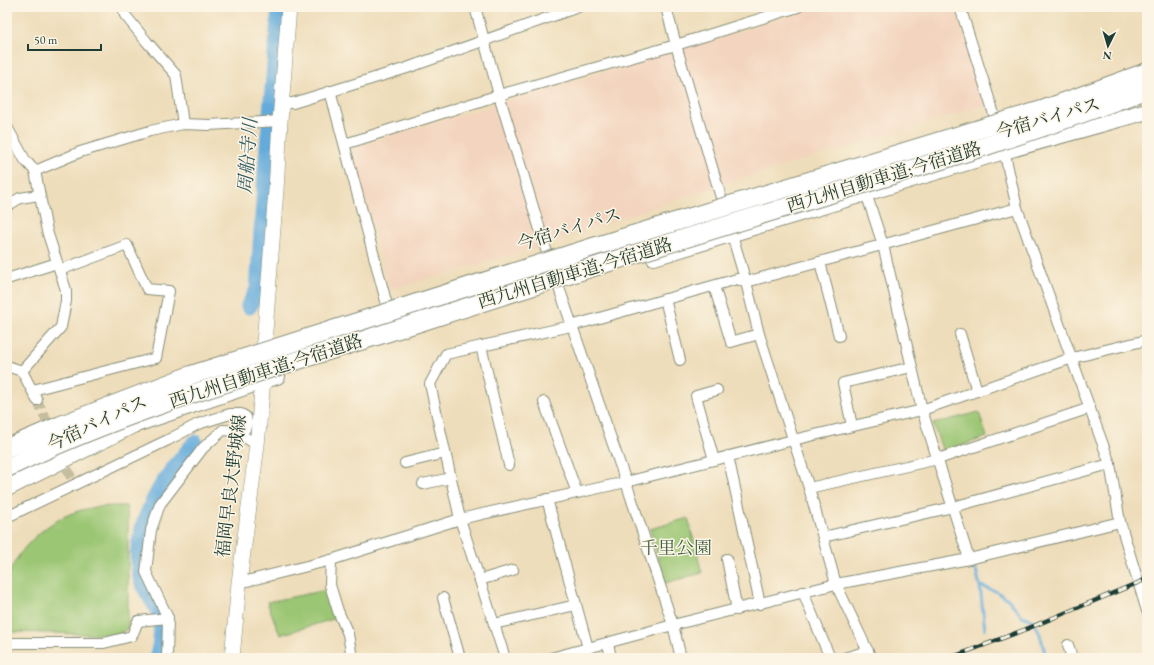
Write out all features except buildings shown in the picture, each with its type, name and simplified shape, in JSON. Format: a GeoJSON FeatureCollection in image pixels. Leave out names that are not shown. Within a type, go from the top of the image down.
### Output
{"type":"FeatureCollection","features":[{"type":"Feature","properties":{"kind":"highway","name":"今宿バイパス"},"geometry":{"type":"LineString","coordinates":[[7,442],[97,404],[264,344],[387,305],[849,165],[1085,87],[1147,64]]}},
{"type":"Feature","properties":{"kind":"highway","name":"西九州自動車道;今宿道路"},"geometry":{"type":"LineString","coordinates":[[7,448],[68,422],[191,375],[593,247],[1046,109],[1147,72]]}},
{"type":"Feature","properties":{"kind":"highway","name":"西九州自動車道;今宿道路"},"geometry":{"type":"LineString","coordinates":[[7,468],[67,441],[197,392],[598,264],[917,168],[1050,125],[1147,89]]}},
{"type":"Feature","properties":{"kind":"highway","name":"今宿バイパス"},"geometry":{"type":"LineString","coordinates":[[7,488],[133,425],[263,380],[557,285],[732,234],[1004,151],[1147,111]]}},
{"type":"Feature","properties":{"kind":"main road","name":"福岡早良大野城線"},"geometry":{"type":"LineString","coordinates":[[232,658],[239,583],[257,445],[263,380],[264,344],[289,7]]}},
{"type":"Feature","properties":{"kind":"street"},"geometry":{"type":"LineString","coordinates":[[124,7],[125,15],[176,75],[183,124]]}},
{"type":"Feature","properties":{"kind":"street"},"geometry":{"type":"LineString","coordinates":[[475,7],[499,95],[557,285],[626,482],[673,625],[681,658]]}},
{"type":"Feature","properties":{"kind":"street"},"geometry":{"type":"LineString","coordinates":[[281,103],[293,103],[406,68],[578,7]]}},
{"type":"Feature","properties":{"kind":"street"},"geometry":{"type":"LineString","coordinates":[[666,7],[722,204],[746,282],[759,334],[809,488],[836,584],[869,655],[844,658]]}},
{"type":"Feature","properties":{"kind":"street"},"geometry":{"type":"LineString","coordinates":[[344,144],[499,95],[676,45],[798,7]]}},
{"type":"Feature","properties":{"kind":"street"},"geometry":{"type":"LineString","coordinates":[[960,7],[996,117],[1017,208],[1110,464],[1120,522],[1147,611]]}},
{"type":"Feature","properties":{"kind":"street"},"geometry":{"type":"LineString","coordinates":[[330,91],[387,305]]}},
{"type":"Feature","properties":{"kind":"street"},"geometry":{"type":"LineString","coordinates":[[34,171],[80,152],[150,131],[183,124],[209,125],[280,121]]}},
{"type":"Feature","properties":{"kind":"street"},"geometry":{"type":"LineString","coordinates":[[7,127],[25,160],[34,171],[47,231],[66,290],[66,301],[61,327],[22,371]]}},
{"type":"Feature","properties":{"kind":"street"},"geometry":{"type":"LineString","coordinates":[[849,165],[866,193],[883,245],[922,410],[969,559]]}},
{"type":"Feature","properties":{"kind":"street"},"geometry":{"type":"LineString","coordinates":[[7,206],[20,198],[39,196]]}},
{"type":"Feature","properties":{"kind":"street"},"geometry":{"type":"LineString","coordinates":[[505,658],[460,519],[430,384],[446,354],[571,326],[737,279],[746,282],[1017,208]]}},
{"type":"Feature","properties":{"kind":"street"},"geometry":{"type":"LineString","coordinates":[[7,279],[59,267],[127,245],[147,289],[169,291],[156,358],[33,390]]}},
{"type":"Feature","properties":{"kind":"street"},"geometry":{"type":"LineString","coordinates":[[820,262],[839,336]]}},
{"type":"Feature","properties":{"kind":"street"},"geometry":{"type":"LineString","coordinates":[[714,286],[731,342],[759,334]]}},
{"type":"Feature","properties":{"kind":"street"},"geometry":{"type":"LineString","coordinates":[[665,299],[680,360]]}},
{"type":"Feature","properties":{"kind":"street"},"geometry":{"type":"LineString","coordinates":[[960,334],[977,391]]}},
{"type":"Feature","properties":{"kind":"street"},"geometry":{"type":"LineString","coordinates":[[239,583],[331,560],[460,519],[626,482],[793,440],[922,410],[1072,358],[1147,340]]}},
{"type":"Feature","properties":{"kind":"street"},"geometry":{"type":"LineString","coordinates":[[481,346],[510,465]]}},
{"type":"Feature","properties":{"kind":"street"},"geometry":{"type":"LineString","coordinates":[[7,366],[22,371],[37,400]]}},
{"type":"Feature","properties":{"kind":"street"},"geometry":{"type":"LineString","coordinates":[[852,426],[843,383],[912,367]]}},
{"type":"Feature","properties":{"kind":"street"},"geometry":{"type":"LineString","coordinates":[[714,460],[696,396],[717,390]]}},
{"type":"Feature","properties":{"kind":"street"},"geometry":{"type":"LineString","coordinates":[[544,402],[577,493]]}},
{"type":"Feature","properties":{"kind":"street"},"geometry":{"type":"LineString","coordinates":[[809,488],[938,459],[1090,408]]}},
{"type":"Feature","properties":{"kind":"street"},"geometry":{"type":"LineString","coordinates":[[7,517],[168,440],[198,424],[230,414],[241,414],[246,417],[247,423],[245,429],[238,431],[223,430],[203,448],[160,504],[151,530],[146,572],[168,618],[167,658]]}},
{"type":"Feature","properties":{"kind":"street"},"geometry":{"type":"LineString","coordinates":[[238,431],[257,445]]}},
{"type":"Feature","properties":{"kind":"street"},"geometry":{"type":"LineString","coordinates":[[405,463],[445,453]]}},
{"type":"Feature","properties":{"kind":"street"},"geometry":{"type":"LineString","coordinates":[[728,456],[760,604]]}},
{"type":"Feature","properties":{"kind":"street"},"geometry":{"type":"LineString","coordinates":[[824,538],[953,507],[1110,464]]}},
{"type":"Feature","properties":{"kind":"street"},"geometry":{"type":"LineString","coordinates":[[423,484],[451,478]]}},
{"type":"Feature","properties":{"kind":"street"},"geometry":{"type":"LineString","coordinates":[[547,499],[588,648]]}},
{"type":"Feature","properties":{"kind":"street"},"geometry":{"type":"LineString","coordinates":[[552,658],[673,625],[836,584],[969,559],[1120,522]]}},
{"type":"Feature","properties":{"kind":"street"},"geometry":{"type":"LineString","coordinates":[[727,559],[737,610]]}},
{"type":"Feature","properties":{"kind":"street"},"geometry":{"type":"LineString","coordinates":[[331,560],[330,585],[338,611],[348,634],[352,658]]}},
{"type":"Feature","properties":{"kind":"street"},"geometry":{"type":"LineString","coordinates":[[480,580],[513,570]]}},
{"type":"Feature","properties":{"kind":"street"},"geometry":{"type":"LineString","coordinates":[[803,592],[830,658]]}},
{"type":"Feature","properties":{"kind":"street"},"geometry":{"type":"LineString","coordinates":[[443,598],[460,658]]}},
{"type":"Feature","properties":{"kind":"street"},"geometry":{"type":"LineString","coordinates":[[494,624],[576,605]]}},
{"type":"Feature","properties":{"kind":"street"},"geometry":{"type":"LineString","coordinates":[[7,645],[14,643],[104,642],[132,636],[138,621],[168,618]]}},
{"type":"Feature","properties":{"kind":"street"},"geometry":{"type":"LineString","coordinates":[[608,643],[612,658]]}},
{"type":"Feature","properties":{"kind":"street"},"geometry":{"type":"LineString","coordinates":[[1068,645],[1072,658]]}},
{"type":"Feature","properties":{"kind":"shaded area"},"geometry":{"type":"Polygon","coordinates":[[[820,7],[954,7],[987,105],[710,188],[532,249],[389,290],[351,148],[820,7]]]}},
{"type":"Feature","properties":{"kind":"green space"},"geometry":{"type":"Polygon","coordinates":[[[979,412],[987,437],[943,452],[933,424],[979,412]]]}},
{"type":"Feature","properties":{"kind":"green space"},"geometry":{"type":"Polygon","coordinates":[[[126,506],[128,518],[128,628],[118,635],[11,632],[7,629],[7,579],[19,555],[28,544],[49,526],[61,518],[73,513],[96,507],[126,506]]]}},
{"type":"Feature","properties":{"kind":"green space","name":"千里公園"},"geometry":{"type":"Polygon","coordinates":[[[688,518],[702,573],[665,583],[650,529],[688,518]]]}},
{"type":"Feature","properties":{"kind":"green space"},"geometry":{"type":"Polygon","coordinates":[[[327,590],[337,618],[280,635],[267,602],[327,590]]]}},
{"type":"Feature","properties":{"kind":"waterway","name":"周船寺川"},"geometry":{"type":"LineString","coordinates":[[249,306],[258,290],[267,158],[280,7]]}},
{"type":"Feature","properties":{"kind":"waterway","name":"周船寺川"},"geometry":{"type":"LineString","coordinates":[[157,658],[162,628],[158,610],[142,580],[139,567],[140,541],[143,528],[159,490],[195,443]]}},
{"type":"Feature","properties":{"kind":"waterway"},"geometry":{"type":"LineString","coordinates":[[975,566],[980,586],[995,591],[1008,599],[1022,616],[1033,622],[1039,632],[1046,658]]}},
{"type":"Feature","properties":{"kind":"waterway"},"geometry":{"type":"LineString","coordinates":[[980,586],[985,630]]}},
{"type":"Feature","properties":{"kind":"tunnel"},"geometry":{"type":"LineString","coordinates":[[37,400],[52,433]]}},
{"type":"Feature","properties":{"kind":"tunnel"},"geometry":{"type":"LineString","coordinates":[[61,455],[74,484]]}},
{"type":"Feature","properties":{"kind":"railway"},"geometry":{"type":"LineString","coordinates":[[950,658],[1024,630],[1147,579]]}}]}
